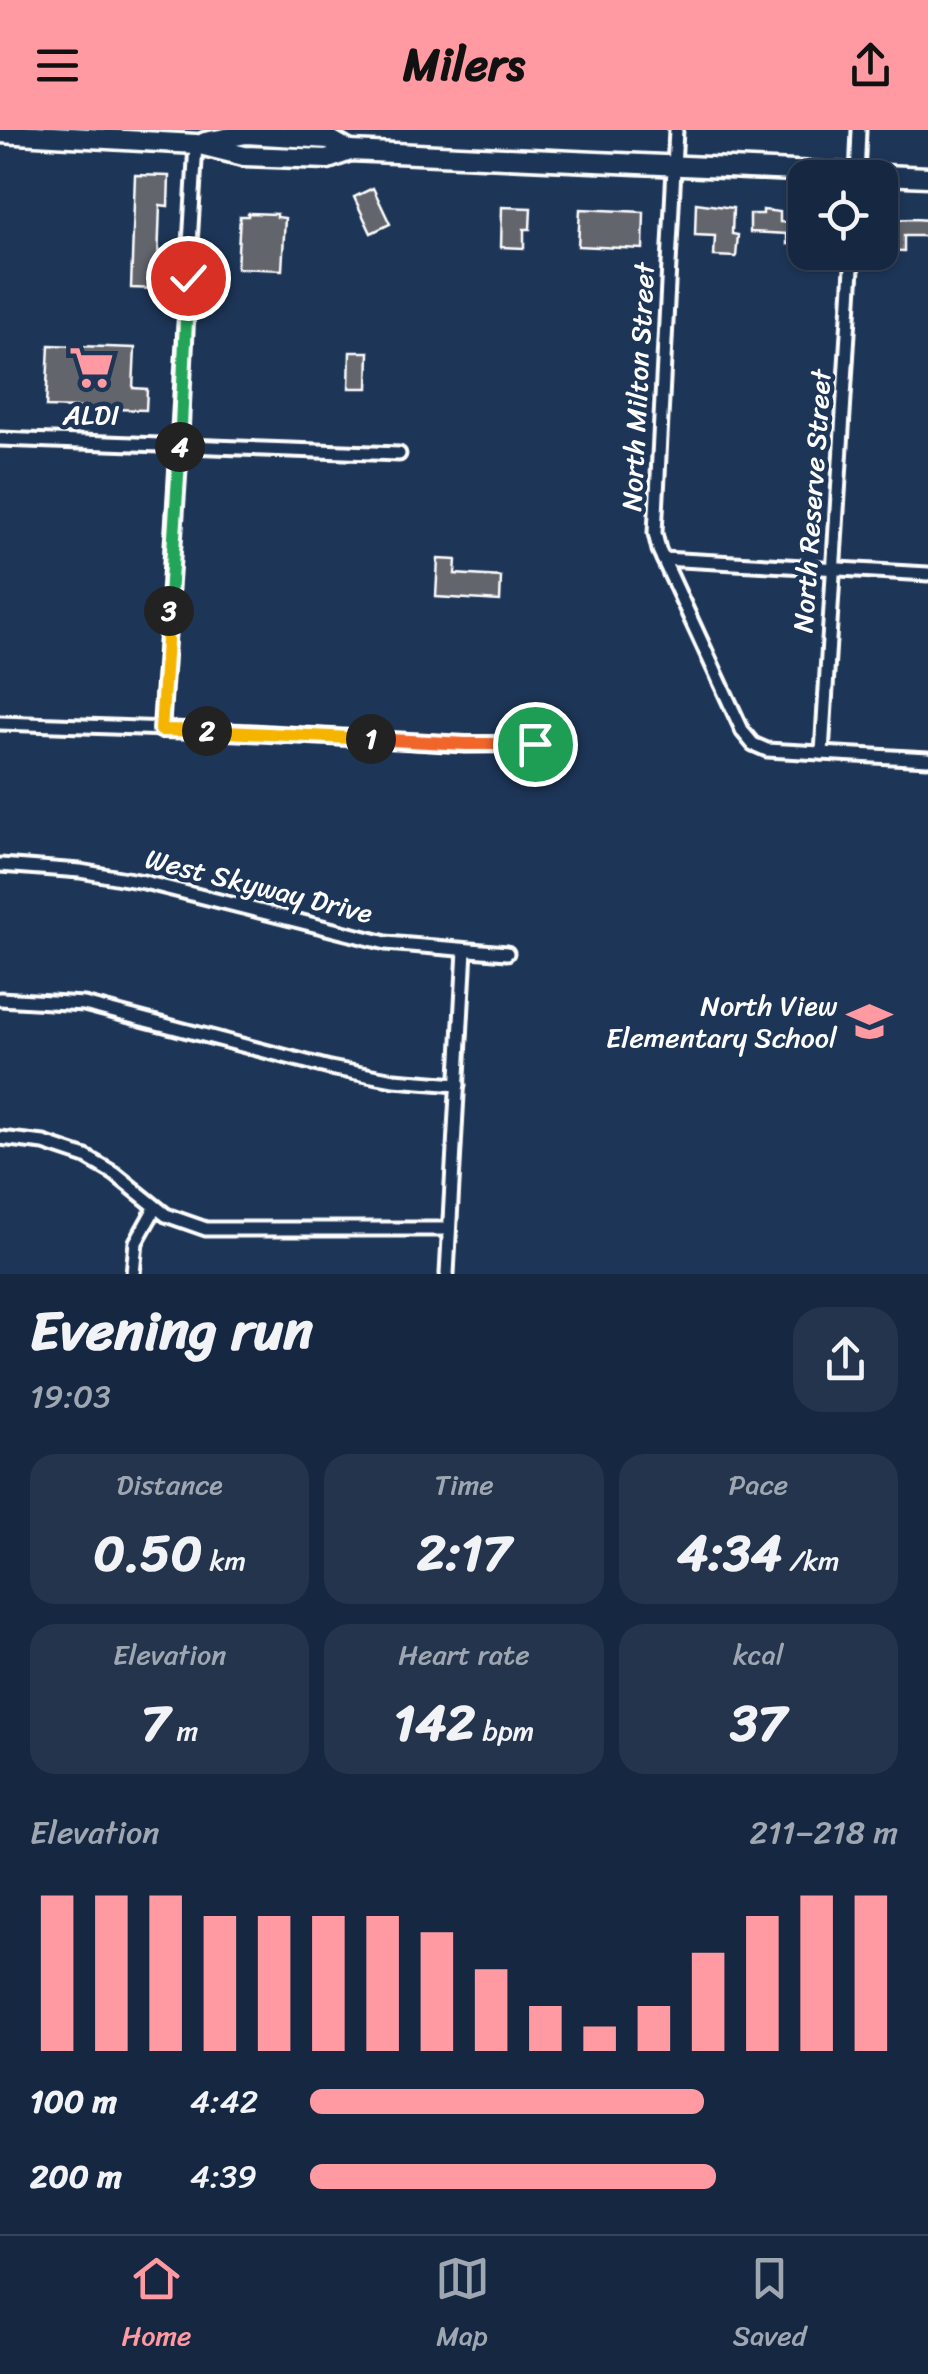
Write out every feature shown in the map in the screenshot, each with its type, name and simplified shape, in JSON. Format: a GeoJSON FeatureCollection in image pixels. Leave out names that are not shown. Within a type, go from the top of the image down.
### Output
{"type":"FeatureCollection","features":[{"type":"Feature","properties":{"kind":"main road"},"geometry":{"type":"LineString","coordinates":[[0,133],[196,144],[246,134],[329,138],[350,151],[788,172]]}},
{"type":"Feature","properties":{"kind":"main road"},"geometry":{"type":"LineString","coordinates":[[898,177],[928,178]]}},
{"type":"Feature","properties":{"kind":"street","name":"North Milton Street"},"geometry":{"type":"LineString","coordinates":[[676,130],[655,533],[663,559],[743,732],[753,744],[768,750],[822,753]]}},
{"type":"Feature","properties":{"kind":"street"},"geometry":{"type":"LineString","coordinates":[[858,160],[859,130]]}},
{"type":"Feature","properties":{"kind":"street"},"geometry":{"type":"LineString","coordinates":[[161,730],[196,144]]}},
{"type":"Feature","properties":{"kind":"street","name":"North Reserve Street"},"geometry":{"type":"LineString","coordinates":[[822,753],[852,270]]}},
{"type":"Feature","properties":{"kind":"street"},"geometry":{"type":"LineString","coordinates":[[0,439],[399,454]]}},
{"type":"Feature","properties":{"kind":"street"},"geometry":{"type":"LineString","coordinates":[[663,559],[928,574]]}},
{"type":"Feature","properties":{"kind":"street"},"geometry":{"type":"LineString","coordinates":[[0,723],[535,744]]}},
{"type":"Feature","properties":{"kind":"street"},"geometry":{"type":"LineString","coordinates":[[822,753],[928,760]]}},
{"type":"Feature","properties":{"kind":"street","name":"West Skyway Drive"},"geometry":{"type":"LineString","coordinates":[[0,865],[80,871],[144,882],[364,939],[507,952]]}},
{"type":"Feature","properties":{"kind":"street"},"geometry":{"type":"LineString","coordinates":[[447,1274],[465,950]]}},
{"type":"Feature","properties":{"kind":"street"},"geometry":{"type":"LineString","coordinates":[[0,1000],[84,1004],[330,1068],[394,1080],[458,1085]]}},
{"type":"Feature","properties":{"kind":"street"},"geometry":{"type":"LineString","coordinates":[[0,1138],[44,1143],[86,1157],[174,1219],[219,1231],[450,1229]]}},
{"type":"Feature","properties":{"kind":"street"},"geometry":{"type":"LineString","coordinates":[[132,1274],[136,1242],[155,1208]]}},
{"type":"Feature","properties":{"kind":"building"},"geometry":{"type":"Polygon","coordinates":[[[135,175],[169,176],[168,206],[160,205],[157,289],[131,288],[135,175]]]}},
{"type":"Feature","properties":{"kind":"building"},"geometry":{"type":"Polygon","coordinates":[[[373,188],[390,224],[371,233],[354,197],[373,188]]]}},
{"type":"Feature","properties":{"kind":"building"},"geometry":{"type":"Polygon","coordinates":[[[696,203],[733,208],[732,234],[738,235],[736,257],[714,256],[715,236],[695,235],[696,203]]]}},
{"type":"Feature","properties":{"kind":"building"},"geometry":{"type":"Polygon","coordinates":[[[502,207],[531,208],[530,229],[524,229],[524,248],[501,247],[502,207]]]}},
{"type":"Feature","properties":{"kind":"building"},"geometry":{"type":"Polygon","coordinates":[[[580,209],[644,212],[643,249],[578,246],[580,209]]]}},
{"type":"Feature","properties":{"kind":"building"},"geometry":{"type":"Polygon","coordinates":[[[763,210],[780,212],[780,222],[788,222],[788,244],[787,234],[750,232],[750,214],[763,214],[763,210]]]}},
{"type":"Feature","properties":{"kind":"building"},"geometry":{"type":"Polygon","coordinates":[[[248,213],[285,218],[282,270],[237,268],[240,216],[248,213]]]}},
{"type":"Feature","properties":{"kind":"building"},"geometry":{"type":"Polygon","coordinates":[[[898,219],[928,220],[928,236],[904,236],[904,251],[898,251],[898,219]]]}},
{"type":"Feature","properties":{"kind":"building","name":"ALDI"},"geometry":{"type":"Polygon","coordinates":[[[49,345],[135,348],[133,388],[147,389],[146,410],[46,407],[49,345]]]}},
{"type":"Feature","properties":{"kind":"building"},"geometry":{"type":"Polygon","coordinates":[[[350,352],[369,352],[368,388],[349,388],[350,352]]]}},
{"type":"Feature","properties":{"kind":"building"},"geometry":{"type":"Polygon","coordinates":[[[438,559],[456,560],[455,574],[501,577],[500,601],[436,597],[438,559]]]}},
{"type":"Feature","properties":{"kind":"place","name":"ALDI"},"geometry":{"type":"Point","coordinates":[91,368]}},
{"type":"Feature","properties":{"kind":"place","name":"North View Elementary School"},"geometry":{"type":"Point","coordinates":[870,1021]}},
{"type":"Feature","properties":{"kind":"route"},"geometry":{"type":"LineString","coordinates":[[188,278],[161,730],[535,744]]}}]}
